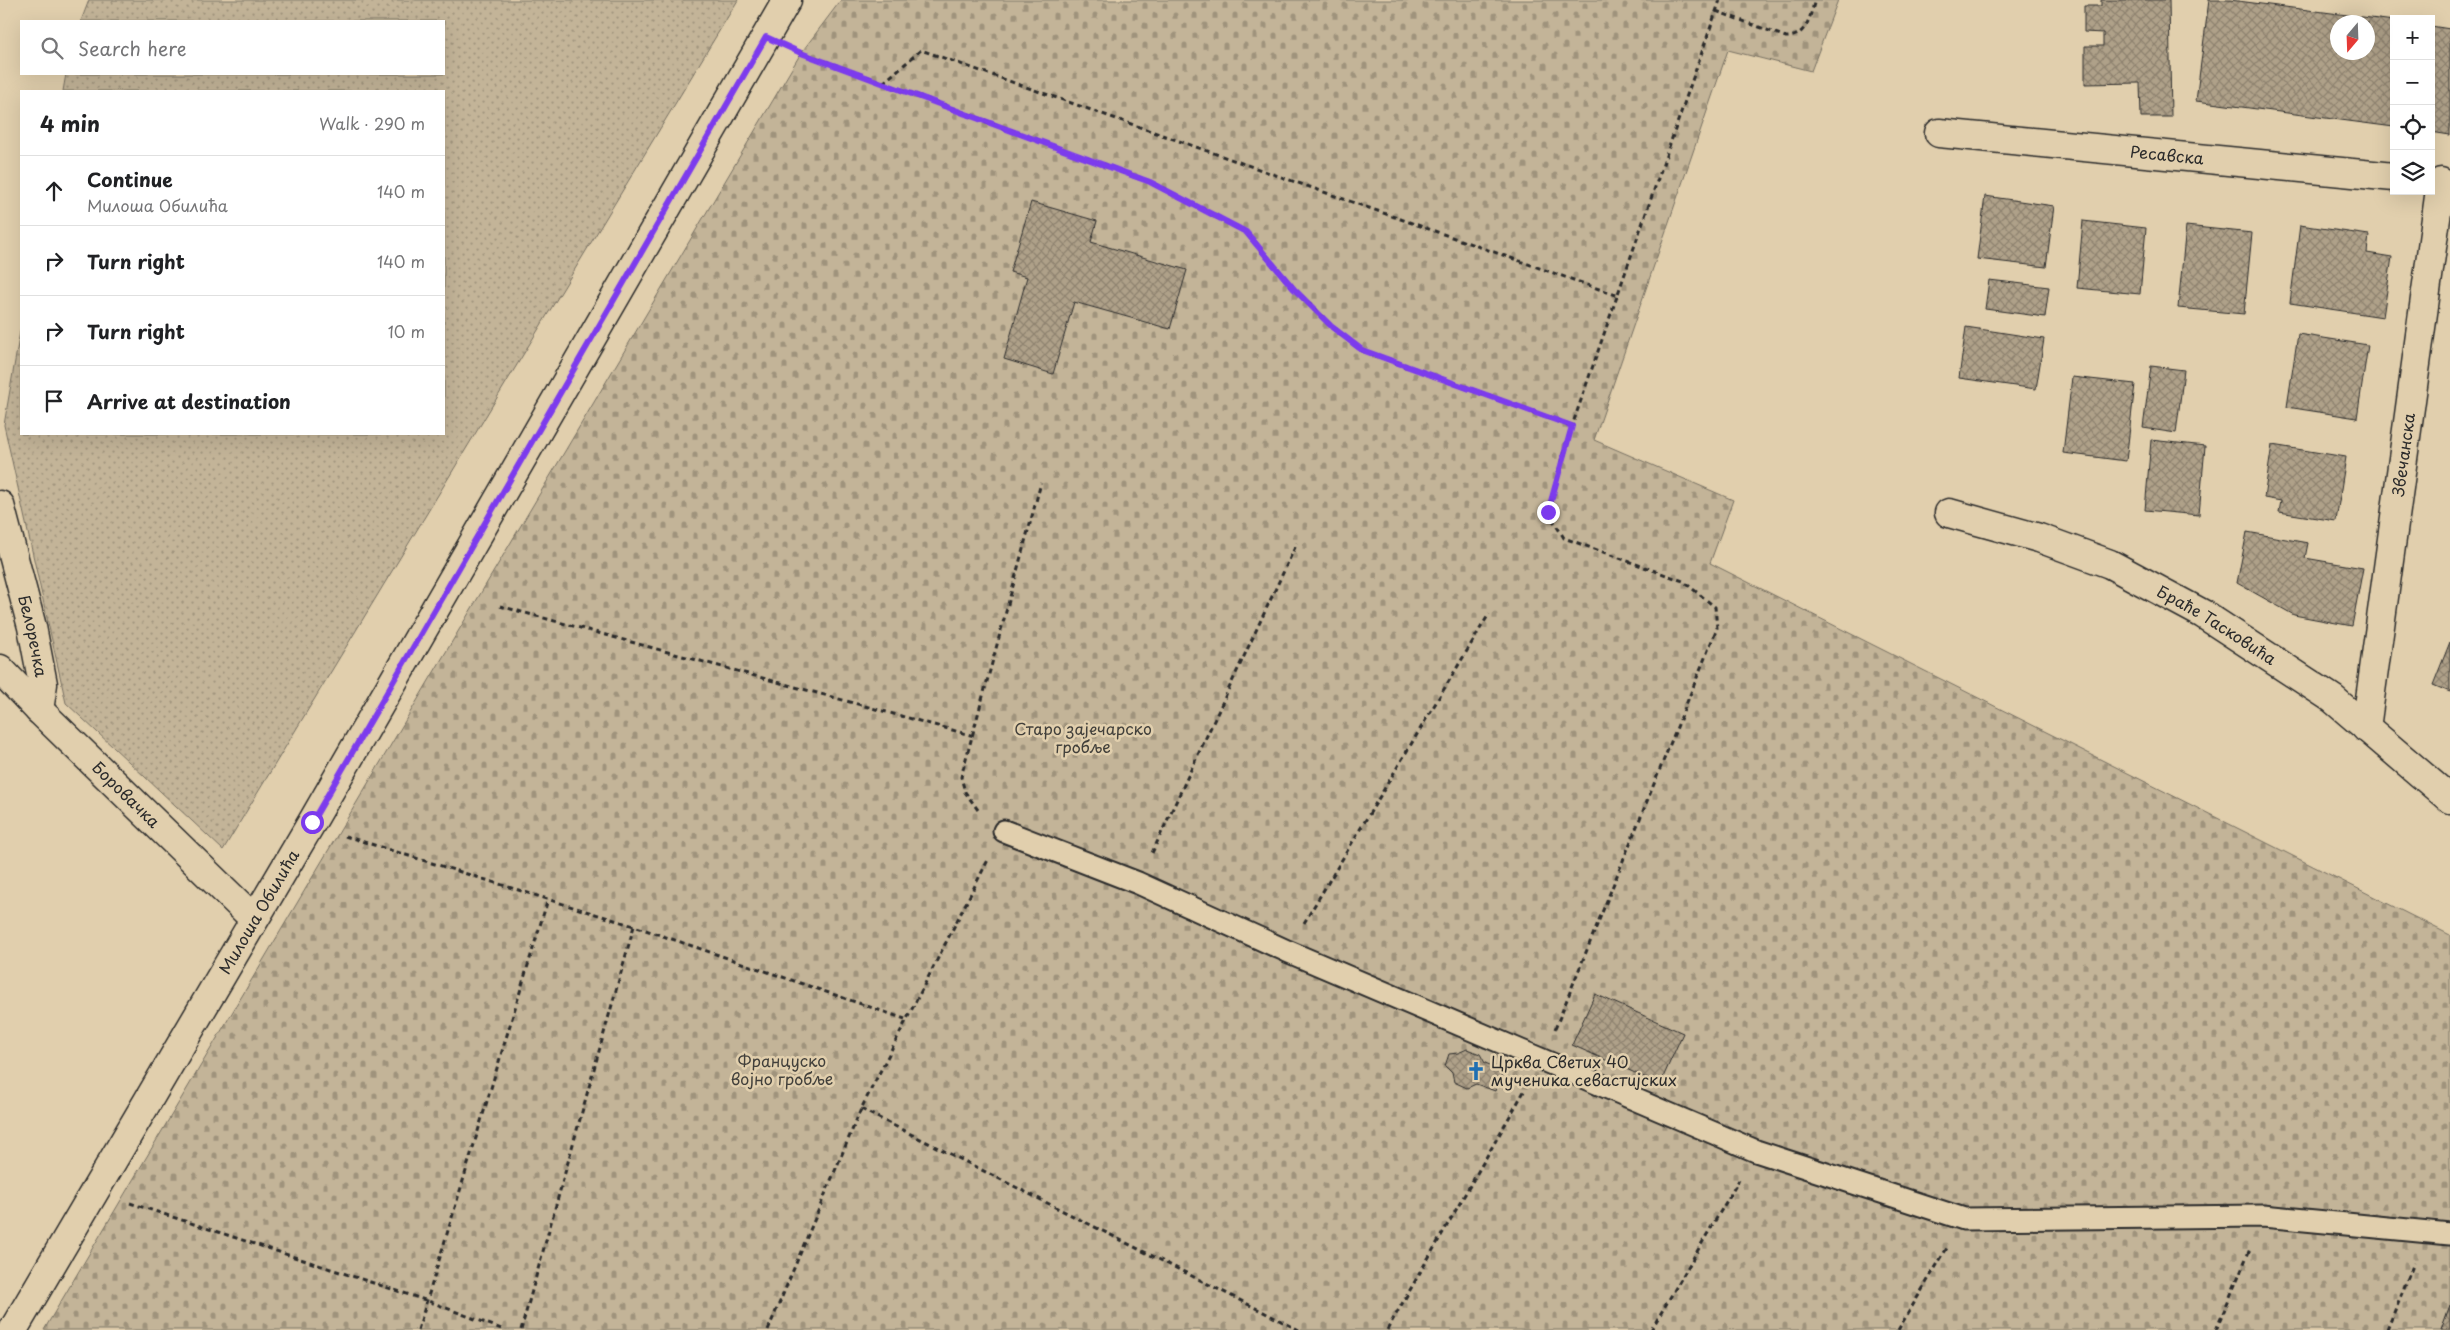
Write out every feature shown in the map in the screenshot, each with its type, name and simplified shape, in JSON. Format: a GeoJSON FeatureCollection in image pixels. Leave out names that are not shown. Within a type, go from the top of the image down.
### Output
{"type":"FeatureCollection","features":[{"type":"Feature","properties":{"kind":"street","name":"Милоша Обилића"},"geometry":{"type":"LineString","coordinates":[[13,1330],[312,822],[788,0]]}},
{"type":"Feature","properties":{"kind":"street","name":"Ресавска"},"geometry":{"type":"LineString","coordinates":[[1939,133],[2390,177]]}},
{"type":"Feature","properties":{"kind":"street","name":"Звечанска"},"geometry":{"type":"LineString","coordinates":[[2366,728],[2441,182]]}},
{"type":"Feature","properties":{"kind":"street","name":"Белоречка"},"geometry":{"type":"LineString","coordinates":[[0,505],[32,627],[43,684],[39,710]]}},
{"type":"Feature","properties":{"kind":"street","name":"Браће Тасковића"},"geometry":{"type":"LineString","coordinates":[[1949,513],[2040,538],[2110,564],[2203,614],[2333,699],[2450,799]]}},
{"type":"Feature","properties":{"kind":"street","name":"Боровачка"},"geometry":{"type":"LineString","coordinates":[[0,668],[39,710],[254,919]]}},
{"type":"Feature","properties":{"kind":"lane"},"geometry":{"type":"LineString","coordinates":[[1004,831],[1138,883],[1287,951],[1756,1152],[1964,1219],[2263,1216],[2427,1230],[2450,1234]]}},
{"type":"Feature","properties":{"kind":"path"},"geometry":{"type":"LineString","coordinates":[[1387,1330],[1542,1060],[1717,628],[1715,608],[1683,580],[1564,538],[1548,512],[1572,426],[1616,295],[1720,0]]}},
{"type":"Feature","properties":{"kind":"path"},"geometry":{"type":"LineString","coordinates":[[1716,11],[1786,37],[1794,37],[1805,28],[1815,0]]}},
{"type":"Feature","properties":{"kind":"path"},"geometry":{"type":"LineString","coordinates":[[766,37],[801,53],[1150,182],[1246,232],[1294,289],[1332,327],[1362,350],[1572,426]]}},
{"type":"Feature","properties":{"kind":"path"},"geometry":{"type":"LineString","coordinates":[[883,83],[921,50],[1616,295]]}},
{"type":"Feature","properties":{"kind":"path"},"geometry":{"type":"LineString","coordinates":[[768,1330],[861,1109],[905,1019],[1004,831],[978,811],[965,792],[961,777],[974,736],[1041,483]]}},
{"type":"Feature","properties":{"kind":"path"},"geometry":{"type":"LineString","coordinates":[[1138,883],[1297,543]]}},
{"type":"Feature","properties":{"kind":"path"},"geometry":{"type":"LineString","coordinates":[[500,606],[974,736]]}},
{"type":"Feature","properties":{"kind":"path"},"geometry":{"type":"LineString","coordinates":[[1287,951],[1489,614]]}},
{"type":"Feature","properties":{"kind":"path"},"geometry":{"type":"LineString","coordinates":[[312,822],[338,833],[634,926],[905,1019]]}},
{"type":"Feature","properties":{"kind":"path"},"geometry":{"type":"LineString","coordinates":[[418,1330],[548,899]]}},
{"type":"Feature","properties":{"kind":"path"},"geometry":{"type":"LineString","coordinates":[[521,1330],[634,926]]}},
{"type":"Feature","properties":{"kind":"path"},"geometry":{"type":"LineString","coordinates":[[861,1109],[1299,1330]]}},
{"type":"Feature","properties":{"kind":"path"},"geometry":{"type":"LineString","coordinates":[[1652,1330],[1756,1152]]}},
{"type":"Feature","properties":{"kind":"path"},"geometry":{"type":"LineString","coordinates":[[129,1203],[428,1301],[504,1330]]}},
{"type":"Feature","properties":{"kind":"path"},"geometry":{"type":"LineString","coordinates":[[2216,1330],[2263,1216]]}},
{"type":"Feature","properties":{"kind":"path"},"geometry":{"type":"LineString","coordinates":[[1898,1330],[1964,1219]]}},
{"type":"Feature","properties":{"kind":"path"},"geometry":{"type":"LineString","coordinates":[[2387,1330],[2427,1230]]}},
{"type":"Feature","properties":{"kind":"green space"},"geometry":{"type":"Polygon","coordinates":[[[89,0],[738,0],[223,850],[66,703],[4,425],[20,332],[20,435],[445,435],[445,90],[63,90],[66,75],[445,75],[445,20],[81,20],[89,0]]]}},
{"type":"Feature","properties":{"kind":"green space","name":"Старо зајечарско гробље"},"geometry":{"type":"Polygon","coordinates":[[[841,0],[1838,0],[1811,71],[1728,50],[1594,440],[1733,500],[1710,563],[2450,935],[2450,1330],[44,1330],[801,53],[841,0]]]}},
{"type":"Feature","properties":{"kind":"building"},"geometry":{"type":"Polygon","coordinates":[[[2101,0],[2169,0],[2171,117],[2141,117],[2140,83],[2085,84],[2085,46],[2103,46],[2103,33],[2084,32],[2084,6],[2101,6],[2101,0]]]}},
{"type":"Feature","properties":{"kind":"building"},"geometry":{"type":"Polygon","coordinates":[[[2209,0],[2230,0],[2347,15],[2330,15],[2330,60],[2375,60],[2375,19],[2390,20],[2390,126],[2196,101],[2209,0]]]}},
{"type":"Feature","properties":{"kind":"building"},"geometry":{"type":"Polygon","coordinates":[[[2435,27],[2450,29],[2450,135],[2435,133],[2435,27]]]}},
{"type":"Feature","properties":{"kind":"building"},"geometry":{"type":"Polygon","coordinates":[[[1985,196],[2054,206],[2046,267],[1977,259],[1985,196]]]}},
{"type":"Feature","properties":{"kind":"building"},"geometry":{"type":"Polygon","coordinates":[[[1031,202],[1097,221],[1091,242],[1187,270],[1170,329],[1074,302],[1053,374],[1004,359],[1027,277],[1010,272],[1031,202]]]}},
{"type":"Feature","properties":{"kind":"building"},"geometry":{"type":"Polygon","coordinates":[[[2083,221],[2146,228],[2140,294],[2077,288],[2083,221]]]}},
{"type":"Feature","properties":{"kind":"building"},"geometry":{"type":"Polygon","coordinates":[[[2300,225],[2369,235],[2367,253],[2392,257],[2383,317],[2290,303],[2300,225]]]}},
{"type":"Feature","properties":{"kind":"building"},"geometry":{"type":"Polygon","coordinates":[[[2186,226],[2252,233],[2244,314],[2178,308],[2186,226]]]}},
{"type":"Feature","properties":{"kind":"building"},"geometry":{"type":"Polygon","coordinates":[[[1989,280],[2049,287],[2045,317],[1985,309],[1989,280]]]}},
{"type":"Feature","properties":{"kind":"building"},"geometry":{"type":"Polygon","coordinates":[[[1966,327],[2044,339],[2036,389],[1959,378],[1966,327]]]}},
{"type":"Feature","properties":{"kind":"building"},"geometry":{"type":"Polygon","coordinates":[[[2298,334],[2368,345],[2357,418],[2287,407],[2298,334]]]}},
{"type":"Feature","properties":{"kind":"building"},"geometry":{"type":"Polygon","coordinates":[[[2151,366],[2184,370],[2176,433],[2143,428],[2151,366]]]}},
{"type":"Feature","properties":{"kind":"building"},"geometry":{"type":"Polygon","coordinates":[[[2072,377],[2135,384],[2126,461],[2063,453],[2072,377]]]}},
{"type":"Feature","properties":{"kind":"building"},"geometry":{"type":"Polygon","coordinates":[[[2151,440],[2205,446],[2199,515],[2145,510],[2151,440]]]}},
{"type":"Feature","properties":{"kind":"building"},"geometry":{"type":"Polygon","coordinates":[[[2272,445],[2346,457],[2336,521],[2279,512],[2281,501],[2264,498],[2272,445]]]}},
{"type":"Feature","properties":{"kind":"building"},"geometry":{"type":"Polygon","coordinates":[[[2247,532],[2308,543],[2305,558],[2363,568],[2352,626],[2294,615],[2237,583],[2247,532]]]}},
{"type":"Feature","properties":{"kind":"building"},"geometry":{"type":"Polygon","coordinates":[[[2450,642],[2450,692],[2433,685],[2450,642]]]}},
{"type":"Feature","properties":{"kind":"building"},"geometry":{"type":"Polygon","coordinates":[[[1595,994],[1683,1033],[1660,1084],[1572,1045],[1595,994]]]}},
{"type":"Feature","properties":{"kind":"building","name":"Црква Светих 40 мученика севастијских"},"geometry":{"type":"Polygon","coordinates":[[[1467,1049],[1480,1054],[1485,1063],[1503,1070],[1495,1091],[1476,1084],[1467,1088],[1454,1082],[1452,1073],[1445,1066],[1449,1054],[1467,1049]]]}},
{"type":"Feature","properties":{"kind":"building"},"geometry":{"type":"Polygon","coordinates":[[[2450,1305],[2450,1330],[2441,1330],[2450,1305]]]}},
{"type":"Feature","properties":{"kind":"place","name":"Црква Светих 40 мученика севастијских"},"geometry":{"type":"Point","coordinates":[1476,1071]}},
{"type":"Feature","properties":{"kind":"route"},"geometry":{"type":"LineString","coordinates":[[312,822],[766,37],[801,53],[1150,182],[1246,232],[1294,289],[1332,327],[1362,350],[1572,426],[1548,512]]}},
{"type":"Feature","properties":{"kind":"park label","name":"Француско војно гробље"},"geometry":{"type":"Point","coordinates":[782,1070]}}]}
